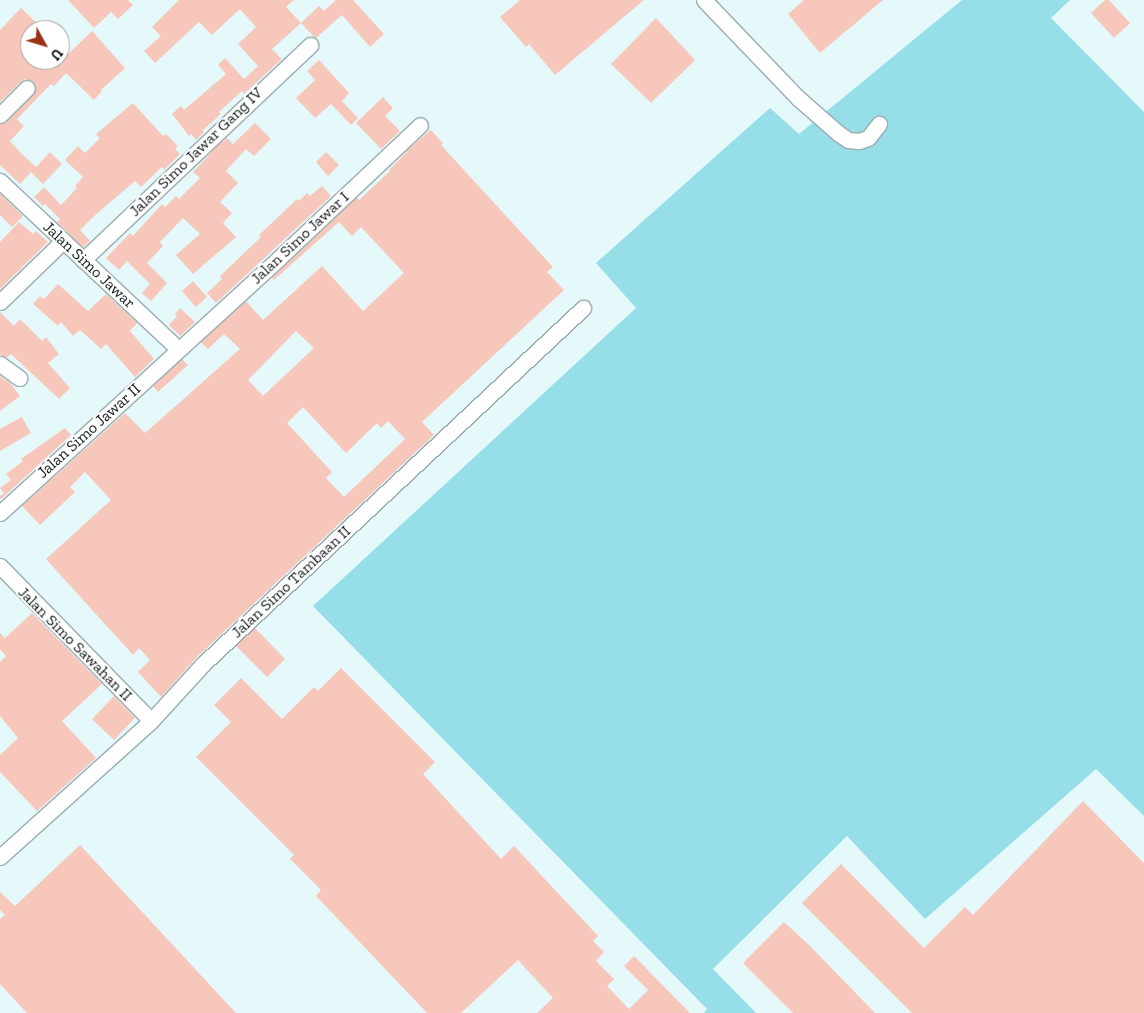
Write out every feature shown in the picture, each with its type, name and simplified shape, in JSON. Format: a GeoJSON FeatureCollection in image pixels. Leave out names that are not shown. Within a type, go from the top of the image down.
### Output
{"type":"FeatureCollection","features":[{"type":"Feature","properties":{"kind":"street"},"geometry":{"type":"LineString","coordinates":[[704,0],[798,98],[838,133],[848,140],[859,142],[868,138],[879,124]]}},
{"type":"Feature","properties":{"kind":"street","name":"Jalan Simo Jawar Gang IV"},"geometry":{"type":"LineString","coordinates":[[83,260],[310,45]]}},
{"type":"Feature","properties":{"kind":"street"},"geometry":{"type":"LineString","coordinates":[[0,115],[27,88]]}},
{"type":"Feature","properties":{"kind":"street","name":"Jalan Simo Jawar I"},"geometry":{"type":"LineString","coordinates":[[178,349],[420,125]]}},
{"type":"Feature","properties":{"kind":"street","name":"Jalan Simo Jawar"},"geometry":{"type":"LineString","coordinates":[[0,181],[178,349]]}},
{"type":"Feature","properties":{"kind":"street"},"geometry":{"type":"LineString","coordinates":[[0,302],[63,240]]}},
{"type":"Feature","properties":{"kind":"street","name":"Jalan Simo Tambaan II"},"geometry":{"type":"LineString","coordinates":[[0,857],[151,721],[203,664],[583,308]]}},
{"type":"Feature","properties":{"kind":"street","name":"Jalan Simo Jawar II"},"geometry":{"type":"LineString","coordinates":[[0,513],[178,349]]}},
{"type":"Feature","properties":{"kind":"street"},"geometry":{"type":"LineString","coordinates":[[0,364],[19,378]]}},
{"type":"Feature","properties":{"kind":"street","name":"Jalan Simo Sawahan II"},"geometry":{"type":"LineString","coordinates":[[0,566],[151,721]]}},
{"type":"Feature","properties":{"kind":"shaded area"},"geometry":{"type":"Polygon","coordinates":[[[962,0],[1070,0],[1051,18],[1144,112],[1144,816],[1096,769],[925,919],[847,836],[713,969],[756,1013],[704,1013],[707,1009],[313,606],[636,308],[596,263],[770,108],[799,134],[962,0]]]}},
{"type":"Feature","properties":{"kind":"building"},"geometry":{"type":"Polygon","coordinates":[[[68,0],[128,0],[133,5],[118,19],[111,12],[94,28],[68,0]]]}},
{"type":"Feature","properties":{"kind":"building"},"geometry":{"type":"Polygon","coordinates":[[[179,0],[294,0],[286,7],[301,23],[272,49],[282,59],[244,94],[242,91],[219,112],[221,114],[203,130],[204,132],[196,140],[191,134],[189,136],[172,114],[181,106],[184,110],[226,74],[218,65],[225,58],[244,79],[258,66],[238,44],[256,27],[240,9],[212,35],[199,22],[155,63],[144,51],[161,36],[152,27],[179,0]]]}},
{"type":"Feature","properties":{"kind":"building"},"geometry":{"type":"Polygon","coordinates":[[[336,0],[353,0],[384,34],[370,47],[342,15],[316,38],[313,36],[301,23],[319,6],[324,11],[336,0]]]}},
{"type":"Feature","properties":{"kind":"building"},"geometry":{"type":"Polygon","coordinates":[[[520,0],[644,0],[555,75],[529,44],[526,47],[500,17],[520,0]]]}},
{"type":"Feature","properties":{"kind":"building"},"geometry":{"type":"Polygon","coordinates":[[[804,0],[883,0],[820,53],[788,14],[804,0]]]}},
{"type":"Feature","properties":{"kind":"building"},"geometry":{"type":"Polygon","coordinates":[[[1105,0],[1109,0],[1130,23],[1114,38],[1091,13],[1105,0]]]}},
{"type":"Feature","properties":{"kind":"building"},"geometry":{"type":"Polygon","coordinates":[[[21,8],[34,20],[20,20],[20,70],[70,70],[70,52],[92,31],[125,68],[101,90],[94,100],[66,73],[54,86],[51,84],[17,119],[24,126],[10,141],[21,153],[36,167],[50,152],[62,164],[43,184],[31,172],[20,184],[0,165],[0,124],[7,122],[36,90],[33,81],[24,79],[0,102],[0,30],[21,8]]]}},
{"type":"Feature","properties":{"kind":"building"},"geometry":{"type":"Polygon","coordinates":[[[656,18],[695,60],[651,103],[611,64],[656,18]]]}},
{"type":"Feature","properties":{"kind":"building"},"geometry":{"type":"Polygon","coordinates":[[[319,60],[349,93],[342,101],[358,118],[351,125],[331,104],[315,118],[296,98],[315,80],[307,71],[319,60]]]}},
{"type":"Feature","properties":{"kind":"building"},"geometry":{"type":"Polygon","coordinates":[[[383,97],[393,108],[385,116],[400,131],[381,149],[356,123],[383,97]]]}},
{"type":"Feature","properties":{"kind":"building"},"geometry":{"type":"Polygon","coordinates":[[[133,103],[163,136],[166,134],[178,146],[175,149],[180,154],[164,170],[162,167],[141,187],[135,181],[93,217],[80,230],[90,241],[83,247],[57,222],[60,219],[45,204],[43,206],[34,197],[44,187],[61,205],[77,188],[75,186],[83,177],[65,160],[78,146],[85,153],[100,138],[96,134],[133,103]]]}},
{"type":"Feature","properties":{"kind":"building"},"geometry":{"type":"Polygon","coordinates":[[[255,123],[271,139],[254,156],[246,149],[226,171],[238,183],[220,202],[232,213],[223,223],[236,237],[193,274],[176,255],[200,234],[183,218],[160,242],[163,246],[147,263],[167,283],[151,301],[142,293],[150,284],[127,261],[119,270],[106,258],[130,233],[133,236],[162,204],[165,207],[176,196],[179,199],[200,178],[193,172],[217,146],[227,138],[233,144],[255,123]]]}},
{"type":"Feature","properties":{"kind":"building"},"geometry":{"type":"Polygon","coordinates":[[[431,130],[443,143],[441,145],[553,267],[547,272],[564,290],[422,422],[434,435],[197,657],[161,697],[138,672],[150,660],[139,648],[133,655],[46,559],[111,500],[85,472],[70,487],[75,492],[40,525],[22,506],[125,413],[145,433],[240,349],[224,334],[208,349],[201,342],[246,301],[263,320],[322,266],[363,311],[404,273],[361,227],[352,236],[339,222],[274,280],[272,278],[357,197],[359,200],[390,171],[406,151],[431,130]],[[296,331],[248,380],[263,396],[314,348],[296,331]],[[303,407],[287,423],[332,472],[326,478],[344,497],[405,439],[388,421],[381,428],[377,423],[346,453],[303,407]]]}},
{"type":"Feature","properties":{"kind":"building"},"geometry":{"type":"Polygon","coordinates":[[[326,152],[339,165],[328,176],[316,162],[326,152]]]}},
{"type":"Feature","properties":{"kind":"building"},"geometry":{"type":"Polygon","coordinates":[[[322,186],[331,196],[216,303],[207,293],[222,279],[220,276],[297,199],[299,201],[307,193],[310,196],[322,186]]]}},
{"type":"Feature","properties":{"kind":"building"},"geometry":{"type":"Polygon","coordinates":[[[0,194],[23,216],[12,227],[0,215],[0,194]]]}},
{"type":"Feature","properties":{"kind":"building"},"geometry":{"type":"Polygon","coordinates":[[[19,222],[33,234],[36,231],[48,242],[0,289],[0,242],[19,222]]]}},
{"type":"Feature","properties":{"kind":"building"},"geometry":{"type":"Polygon","coordinates":[[[193,281],[207,297],[196,307],[182,291],[193,281]]]}},
{"type":"Feature","properties":{"kind":"building"},"geometry":{"type":"Polygon","coordinates":[[[58,284],[88,311],[106,294],[137,323],[130,331],[154,359],[135,377],[106,344],[101,349],[80,330],[73,336],[61,322],[58,326],[33,304],[40,296],[44,299],[58,284]]]}},
{"type":"Feature","properties":{"kind":"building"},"geometry":{"type":"Polygon","coordinates":[[[180,308],[195,322],[180,336],[169,325],[177,316],[175,314],[180,308]]]}},
{"type":"Feature","properties":{"kind":"building"},"geometry":{"type":"Polygon","coordinates":[[[0,312],[14,326],[20,319],[42,341],[46,337],[59,354],[48,363],[70,388],[59,399],[11,354],[7,358],[0,355],[0,312]]]}},
{"type":"Feature","properties":{"kind":"building"},"geometry":{"type":"Polygon","coordinates":[[[182,359],[188,365],[158,392],[153,386],[182,359]]]}},
{"type":"Feature","properties":{"kind":"building"},"geometry":{"type":"Polygon","coordinates":[[[0,376],[11,384],[20,396],[0,411],[0,376]]]}},
{"type":"Feature","properties":{"kind":"building"},"geometry":{"type":"Polygon","coordinates":[[[22,417],[31,433],[0,451],[0,429],[22,417]]]}},
{"type":"Feature","properties":{"kind":"building"},"geometry":{"type":"Polygon","coordinates":[[[65,428],[71,435],[0,500],[0,496],[4,493],[0,488],[11,480],[6,474],[23,461],[21,459],[65,428]]]}},
{"type":"Feature","properties":{"kind":"building"},"geometry":{"type":"Polygon","coordinates":[[[32,613],[102,684],[62,721],[96,758],[37,811],[0,772],[0,755],[18,738],[0,716],[0,662],[6,656],[0,649],[0,633],[5,638],[32,613]]]}},
{"type":"Feature","properties":{"kind":"building"},"geometry":{"type":"Polygon","coordinates":[[[255,628],[285,659],[267,677],[236,646],[255,628]]]}},
{"type":"Feature","properties":{"kind":"building"},"geometry":{"type":"Polygon","coordinates":[[[341,668],[435,762],[423,774],[501,859],[514,846],[598,936],[593,941],[604,952],[596,961],[614,979],[607,986],[629,1009],[648,990],[624,966],[634,956],[690,1013],[537,1013],[553,998],[518,960],[461,1013],[427,1013],[316,896],[321,890],[290,859],[294,855],[196,757],[231,722],[214,705],[241,678],[282,719],[314,687],[318,691],[341,668]]]}},
{"type":"Feature","properties":{"kind":"building"},"geometry":{"type":"Polygon","coordinates":[[[114,696],[135,718],[114,740],[92,719],[114,696]]]}},
{"type":"Feature","properties":{"kind":"building"},"geometry":{"type":"Polygon","coordinates":[[[1083,801],[1144,863],[1144,1013],[912,1013],[802,903],[841,864],[924,948],[965,907],[973,915],[1083,801]]]}},
{"type":"Feature","properties":{"kind":"building"},"geometry":{"type":"Polygon","coordinates":[[[80,845],[236,1013],[27,1013],[0,984],[0,919],[5,915],[0,910],[0,892],[15,906],[80,845]]]}},
{"type":"Feature","properties":{"kind":"building"},"geometry":{"type":"Polygon","coordinates":[[[784,922],[875,1013],[793,1013],[743,963],[784,922]]]}}]}
